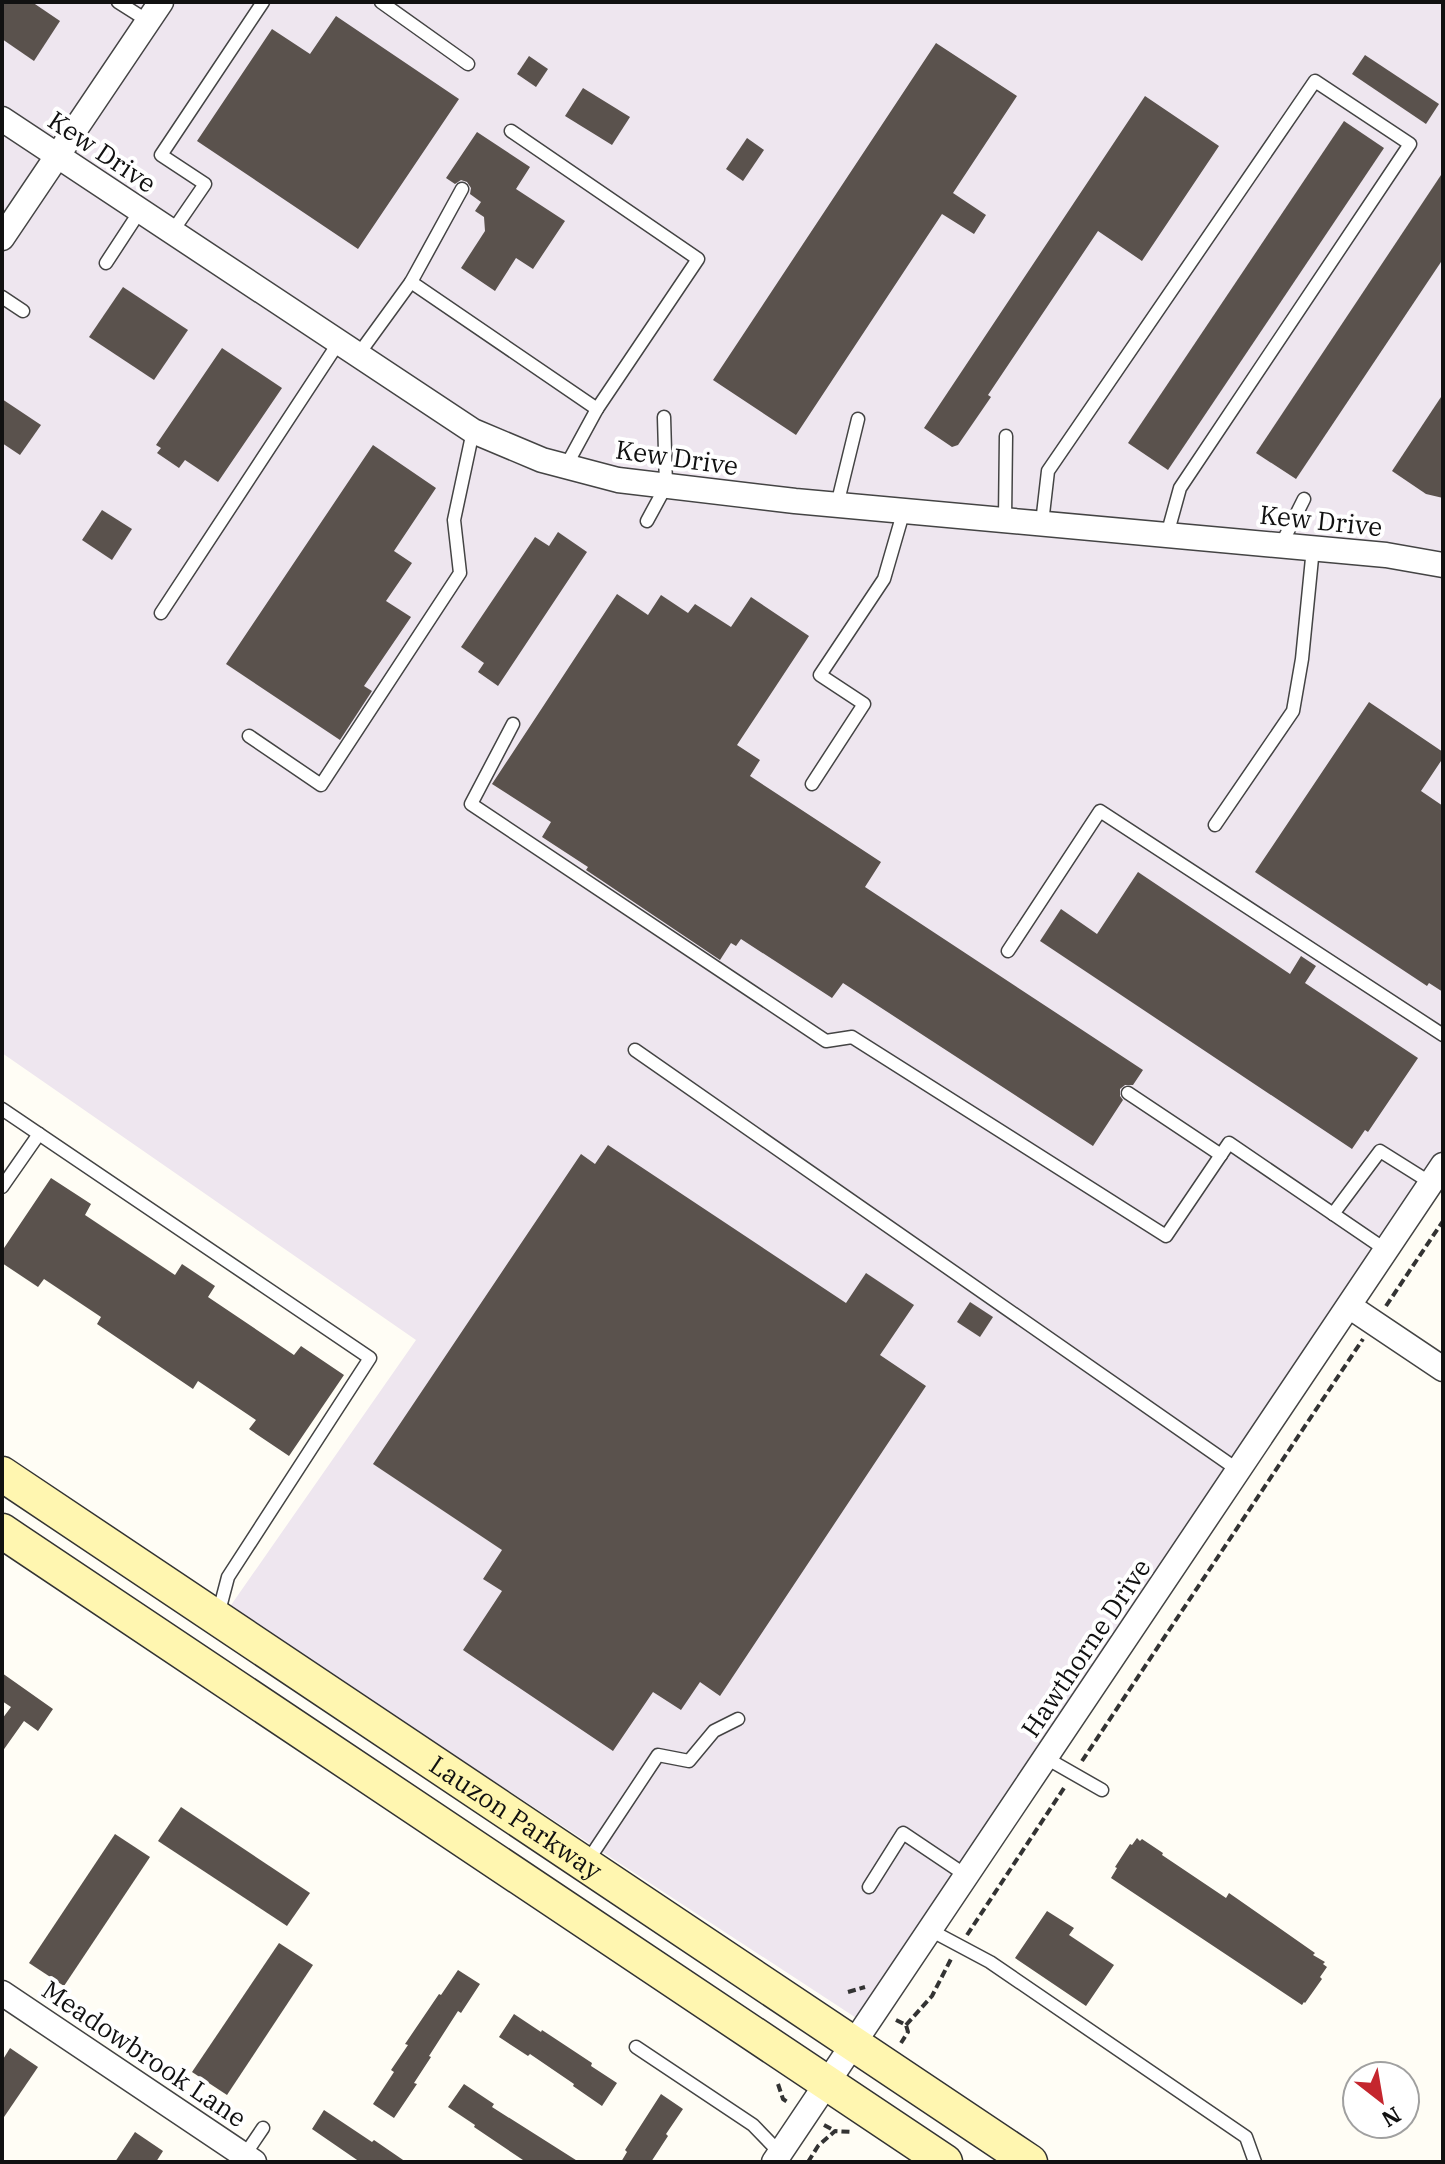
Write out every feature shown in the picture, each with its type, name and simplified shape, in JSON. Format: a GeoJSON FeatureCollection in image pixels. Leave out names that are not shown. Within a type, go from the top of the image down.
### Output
{"type":"FeatureCollection","features":[{"type":"Feature","properties":{"kind":"main road","name":"Lauzon Parkway"},"geometry":{"type":"LineString","coordinates":[[2,1474],[1030,2162]]}},
{"type":"Feature","properties":{"kind":"main road","name":"Lauzon Parkway"},"geometry":{"type":"LineString","coordinates":[[2,1531],[945,2162]]}},
{"type":"Feature","properties":{"kind":"street"},"geometry":{"type":"LineString","coordinates":[[3,234],[154,12]]}},
{"type":"Feature","properties":{"kind":"street","name":"Kew Drive"},"geometry":{"type":"LineString","coordinates":[[2,119],[473,431],[542,460],[618,480],[666,486],[837,505],[1386,555],[1443,565]]}},
{"type":"Feature","properties":{"kind":"street","name":"Hawthorne Drive"},"geometry":{"type":"LineString","coordinates":[[777,2157],[1437,1174]]}},
{"type":"Feature","properties":{"kind":"street"},"geometry":{"type":"LineString","coordinates":[[1349,1306],[1443,1369]]}},
{"type":"Feature","properties":{"kind":"street","name":"Meadowbrook Lane"},"geometry":{"type":"LineString","coordinates":[[2,1993],[249,2159]]}},
{"type":"Feature","properties":{"kind":"lane"},"geometry":{"type":"LineString","coordinates":[[118,2],[154,12]]}},
{"type":"Feature","properties":{"kind":"lane"},"geometry":{"type":"LineString","coordinates":[[172,232],[205,184],[161,155],[263,2]]}},
{"type":"Feature","properties":{"kind":"lane"},"geometry":{"type":"LineString","coordinates":[[381,2],[468,64]]}},
{"type":"Feature","properties":{"kind":"lane"},"geometry":{"type":"LineString","coordinates":[[1042,523],[1048,471],[1315,81],[1410,144],[1180,488],[1167,535]]}},
{"type":"Feature","properties":{"kind":"lane"},"geometry":{"type":"LineString","coordinates":[[511,131],[698,259],[597,409],[566,466]]}},
{"type":"Feature","properties":{"kind":"lane"},"geometry":{"type":"LineString","coordinates":[[161,613],[348,348],[411,282],[462,189]]}},
{"type":"Feature","properties":{"kind":"lane"},"geometry":{"type":"LineString","coordinates":[[106,263],[140,211]]}},
{"type":"Feature","properties":{"kind":"lane"},"geometry":{"type":"LineString","coordinates":[[411,282],[597,409]]}},
{"type":"Feature","properties":{"kind":"lane"},"geometry":{"type":"LineString","coordinates":[[2,297],[23,311]]}},
{"type":"Feature","properties":{"kind":"lane"},"geometry":{"type":"LineString","coordinates":[[647,521],[666,486],[664,417]]}},
{"type":"Feature","properties":{"kind":"lane"},"geometry":{"type":"LineString","coordinates":[[837,505],[858,419]]}},
{"type":"Feature","properties":{"kind":"lane"},"geometry":{"type":"LineString","coordinates":[[249,736],[321,785],[460,573],[454,520],[473,431]]}},
{"type":"Feature","properties":{"kind":"lane"},"geometry":{"type":"LineString","coordinates":[[1005,520],[1006,436]]}},
{"type":"Feature","properties":{"kind":"lane"},"geometry":{"type":"LineString","coordinates":[[1281,545],[1304,499]]}},
{"type":"Feature","properties":{"kind":"lane"},"geometry":{"type":"LineString","coordinates":[[812,784],[864,704],[820,675],[884,579],[904,510]]}},
{"type":"Feature","properties":{"kind":"lane"},"geometry":{"type":"LineString","coordinates":[[1215,825],[1293,711],[1302,659],[1313,548]]}},
{"type":"Feature","properties":{"kind":"lane"},"geometry":{"type":"LineString","coordinates":[[513,724],[471,804],[826,1041],[852,1037],[1166,1236],[1229,1143],[1386,1250]]}},
{"type":"Feature","properties":{"kind":"lane"},"geometry":{"type":"LineString","coordinates":[[1008,951],[1100,811],[1443,1035]]}},
{"type":"Feature","properties":{"kind":"lane"},"geometry":{"type":"LineString","coordinates":[[635,1050],[1238,1470]]}},
{"type":"Feature","properties":{"kind":"lane"},"geometry":{"type":"LineString","coordinates":[[1128,1093],[1221,1155]]}},
{"type":"Feature","properties":{"kind":"lane"},"geometry":{"type":"LineString","coordinates":[[2,1109],[370,1358],[228,1577],[217,1618]]}},
{"type":"Feature","properties":{"kind":"lane"},"geometry":{"type":"LineString","coordinates":[[2,1187],[39,1134]]}},
{"type":"Feature","properties":{"kind":"lane"},"geometry":{"type":"LineString","coordinates":[[1333,1214],[1380,1151],[1437,1174]]}},
{"type":"Feature","properties":{"kind":"lane"},"geometry":{"type":"LineString","coordinates":[[585,1864],[658,1755],[689,1761],[714,1731],[738,1719]]}},
{"type":"Feature","properties":{"kind":"lane"},"geometry":{"type":"LineString","coordinates":[[1046,1758],[1102,1790]]}},
{"type":"Feature","properties":{"kind":"lane"},"geometry":{"type":"LineString","coordinates":[[869,1887],[903,1833],[967,1876]]}},
{"type":"Feature","properties":{"kind":"lane"},"geometry":{"type":"LineString","coordinates":[[930,1930],[990,1962],[1246,2137],[1255,2162]]}},
{"type":"Feature","properties":{"kind":"lane"},"geometry":{"type":"LineString","coordinates":[[636,2047],[753,2125],[777,2157]]}},
{"type":"Feature","properties":{"kind":"lane"},"geometry":{"type":"LineString","coordinates":[[249,2159],[263,2128]]}},
{"type":"Feature","properties":{"kind":"path"},"geometry":{"type":"LineString","coordinates":[[1392,1297],[1443,1221]]}},
{"type":"Feature","properties":{"kind":"path"},"geometry":{"type":"LineString","coordinates":[[908,2032],[906,2025],[932,1996],[960,1946],[1360,1344]]}},
{"type":"Feature","properties":{"kind":"path"},"geometry":{"type":"LineString","coordinates":[[808,2162],[818,2146],[835,2131],[842,2132]]}},
{"type":"Feature","properties":{"kind":"shaded area"},"geometry":{"type":"Polygon","coordinates":[[[2,2],[1443,2],[1443,1165],[867,2025],[229,1608],[416,1340],[2,1053],[2,2]]]}},
{"type":"Feature","properties":{"kind":"building"},"geometry":{"type":"Polygon","coordinates":[[[2,2],[32,2],[60,21],[34,61],[2,39],[2,2]]]}},
{"type":"Feature","properties":{"kind":"building"},"geometry":{"type":"Polygon","coordinates":[[[336,16],[459,99],[358,249],[197,141],[272,29],[310,54],[336,16]]]}},
{"type":"Feature","properties":{"kind":"building"},"geometry":{"type":"Polygon","coordinates":[[[936,43],[1017,96],[953,193],[986,215],[974,234],[942,214],[796,435],[713,380],[936,43]]]}},
{"type":"Feature","properties":{"kind":"building"},"geometry":{"type":"Polygon","coordinates":[[[1365,55],[1439,104],[1426,124],[1352,74],[1365,55]]]}},
{"type":"Feature","properties":{"kind":"building"},"geometry":{"type":"Polygon","coordinates":[[[529,56],[548,69],[536,87],[517,74],[529,56]]]}},
{"type":"Feature","properties":{"kind":"building"},"geometry":{"type":"Polygon","coordinates":[[[583,88],[630,117],[612,145],[565,116],[583,88]]]}},
{"type":"Feature","properties":{"kind":"building"},"geometry":{"type":"Polygon","coordinates":[[[1145,96],[1219,146],[1142,261],[1098,231],[988,395],[991,397],[958,445],[952,447],[924,428],[1145,96]]]}},
{"type":"Feature","properties":{"kind":"building"},"geometry":{"type":"Polygon","coordinates":[[[1344,121],[1384,148],[1168,470],[1128,443],[1344,121]]]}},
{"type":"Feature","properties":{"kind":"building"},"geometry":{"type":"Polygon","coordinates":[[[477,132],[530,167],[516,189],[565,221],[533,269],[516,258],[495,291],[461,268],[485,231],[484,217],[475,211],[481,202],[470,194],[471,188],[467,182],[461,180],[455,184],[446,178],[477,132]]]}},
{"type":"Feature","properties":{"kind":"building"},"geometry":{"type":"Polygon","coordinates":[[[747,138],[764,150],[743,181],[726,169],[747,138]]]}},
{"type":"Feature","properties":{"kind":"building"},"geometry":{"type":"Polygon","coordinates":[[[1443,172],[1443,259],[1296,479],[1256,453],[1443,172]]]}},
{"type":"Feature","properties":{"kind":"building"},"geometry":{"type":"Polygon","coordinates":[[[123,287],[188,330],[154,380],[89,337],[123,287]]]}},
{"type":"Feature","properties":{"kind":"building"},"geometry":{"type":"Polygon","coordinates":[[[222,348],[282,388],[218,482],[185,460],[179,468],[157,453],[161,448],[156,445],[222,348]]]}},
{"type":"Feature","properties":{"kind":"building"},"geometry":{"type":"Polygon","coordinates":[[[1443,394],[1443,498],[1426,494],[1392,471],[1443,394]]]}},
{"type":"Feature","properties":{"kind":"building"},"geometry":{"type":"Polygon","coordinates":[[[2,399],[41,425],[20,455],[2,443],[2,399]]]}},
{"type":"Feature","properties":{"kind":"building"},"geometry":{"type":"Polygon","coordinates":[[[373,445],[436,488],[394,551],[412,563],[386,601],[411,617],[364,686],[372,691],[340,740],[226,664],[373,445]]]}},
{"type":"Feature","properties":{"kind":"building"},"geometry":{"type":"Polygon","coordinates":[[[102,510],[132,529],[112,560],[82,540],[102,510]]]}},
{"type":"Feature","properties":{"kind":"building"},"geometry":{"type":"Polygon","coordinates":[[[558,532],[587,552],[498,686],[478,672],[484,663],[461,647],[535,537],[549,546],[558,532]]]}},
{"type":"Feature","properties":{"kind":"building"},"geometry":{"type":"Polygon","coordinates":[[[617,594],[648,615],[661,595],[688,613],[695,604],[731,627],[751,597],[809,636],[737,745],[760,760],[750,776],[881,862],[865,887],[1143,1070],[1133,1085],[1120,1089],[1123,1100],[1093,1146],[843,983],[832,998],[741,939],[736,946],[731,943],[720,960],[542,837],[551,822],[492,784],[617,594]]]}},
{"type":"Feature","properties":{"kind":"building"},"geometry":{"type":"Polygon","coordinates":[[[1369,702],[1443,752],[1443,758],[1421,791],[1443,806],[1443,992],[1429,983],[1427,986],[1255,872],[1369,702]]]}},
{"type":"Feature","properties":{"kind":"building"},"geometry":{"type":"Polygon","coordinates":[[[1138,872],[1290,974],[1301,956],[1316,966],[1305,983],[1418,1058],[1368,1132],[1365,1130],[1352,1149],[1040,941],[1061,909],[1097,934],[1138,872]]]}},
{"type":"Feature","properties":{"kind":"building"},"geometry":{"type":"Polygon","coordinates":[[[608,1145],[846,1303],[866,1273],[914,1305],[880,1355],[926,1386],[720,1696],[700,1682],[681,1710],[653,1692],[613,1751],[463,1650],[502,1591],[483,1579],[502,1550],[373,1464],[581,1154],[595,1164],[608,1145]]]}},
{"type":"Feature","properties":{"kind":"building"},"geometry":{"type":"Polygon","coordinates":[[[51,1178],[91,1204],[85,1215],[175,1275],[182,1264],[215,1286],[208,1297],[294,1355],[301,1346],[344,1375],[289,1456],[249,1429],[256,1420],[198,1381],[193,1389],[97,1324],[101,1317],[44,1279],[38,1287],[2,1263],[2,1251],[51,1178]]]}},
{"type":"Feature","properties":{"kind":"building"},"geometry":{"type":"Polygon","coordinates":[[[970,1302],[993,1317],[980,1337],[957,1322],[970,1302]]]}},
{"type":"Feature","properties":{"kind":"building"},"geometry":{"type":"Polygon","coordinates":[[[2,1673],[53,1709],[38,1731],[24,1721],[2,1752],[2,1719],[11,1707],[2,1701],[2,1673]]]}},
{"type":"Feature","properties":{"kind":"building"},"geometry":{"type":"Polygon","coordinates":[[[181,1807],[310,1893],[287,1926],[158,1841],[181,1807]]]}},
{"type":"Feature","properties":{"kind":"building"},"geometry":{"type":"Polygon","coordinates":[[[115,1834],[150,1857],[64,1986],[29,1963],[115,1834]]]}},
{"type":"Feature","properties":{"kind":"building"},"geometry":{"type":"Polygon","coordinates":[[[1137,1838],[1226,1898],[1229,1893],[1325,1962],[1323,1964],[1327,1967],[1320,1977],[1322,1979],[1305,2003],[1302,2005],[1111,1878],[1115,1867],[1137,1838]]]}},
{"type":"Feature","properties":{"kind":"building"},"geometry":{"type":"Polygon","coordinates":[[[1047,1911],[1074,1928],[1069,1935],[1114,1965],[1086,2006],[1015,1958],[1047,1911]]]}},
{"type":"Feature","properties":{"kind":"building"},"geometry":{"type":"Polygon","coordinates":[[[279,1943],[313,1965],[227,2095],[192,2072],[279,1943]]]}},
{"type":"Feature","properties":{"kind":"building"},"geometry":{"type":"Polygon","coordinates":[[[458,1970],[480,1984],[429,2056],[414,2083],[417,2084],[394,2118],[373,2104],[394,2072],[391,2070],[408,2045],[405,2044],[458,1970]]]}},
{"type":"Feature","properties":{"kind":"building"},"geometry":{"type":"Polygon","coordinates":[[[514,2014],[592,2063],[591,2066],[617,2083],[602,2106],[530,2054],[528,2056],[499,2037],[514,2014]]]}},
{"type":"Feature","properties":{"kind":"building"},"geometry":{"type":"Polygon","coordinates":[[[10,2048],[38,2067],[2,2120],[2,2061],[10,2048]]]}},
{"type":"Feature","properties":{"kind":"building"},"geometry":{"type":"Polygon","coordinates":[[[464,2084],[494,2104],[492,2107],[579,2162],[526,2162],[474,2127],[448,2107],[464,2084]]]}},
{"type":"Feature","properties":{"kind":"building"},"geometry":{"type":"Polygon","coordinates":[[[661,2094],[683,2109],[666,2134],[668,2136],[651,2162],[621,2162],[627,2152],[625,2150],[661,2094]]]}},
{"type":"Feature","properties":{"kind":"building"},"geometry":{"type":"Polygon","coordinates":[[[324,2110],[406,2162],[360,2162],[312,2129],[324,2110]]]}},
{"type":"Feature","properties":{"kind":"building"},"geometry":{"type":"Polygon","coordinates":[[[135,2132],[163,2151],[156,2162],[115,2162],[135,2132]]]}}]}
